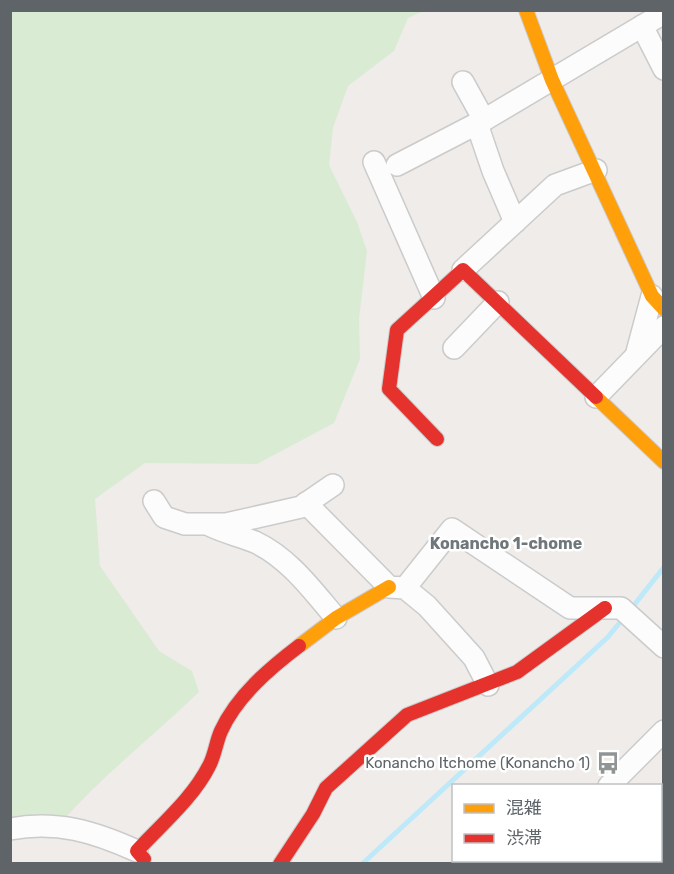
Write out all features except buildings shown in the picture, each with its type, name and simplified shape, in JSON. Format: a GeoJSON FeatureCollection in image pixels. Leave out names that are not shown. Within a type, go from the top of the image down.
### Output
{"type":"FeatureCollection","features":[{"type":"Feature","properties":{"kind":"street"},"geometry":{"type":"LineString","coordinates":[[526,10],[552,80],[658,302],[637,352]]}},
{"type":"Feature","properties":{"kind":"street"},"geometry":{"type":"LineString","coordinates":[[397,165],[480,122],[663,13]]}},
{"type":"Feature","properties":{"kind":"street"},"geometry":{"type":"LineString","coordinates":[[642,26],[663,69]]}},
{"type":"Feature","properties":{"kind":"street"},"geometry":{"type":"LineString","coordinates":[[464,82],[480,122],[493,171],[515,222]]}},
{"type":"Feature","properties":{"kind":"street"},"geometry":{"type":"LineString","coordinates":[[374,162],[434,298]]}},
{"type":"Feature","properties":{"kind":"street"},"geometry":{"type":"LineString","coordinates":[[437,439],[389,389],[397,330],[555,185],[596,170]]}},
{"type":"Feature","properties":{"kind":"street"},"geometry":{"type":"LineString","coordinates":[[463,270],[663,462]]}},
{"type":"Feature","properties":{"kind":"street"},"geometry":{"type":"LineString","coordinates":[[454,348],[498,302]]}},
{"type":"Feature","properties":{"kind":"street"},"geometry":{"type":"LineString","coordinates":[[596,397],[663,327]]}},
{"type":"Feature","properties":{"kind":"street"},"geometry":{"type":"LineString","coordinates":[[154,501],[164,516],[185,524],[226,524],[301,507],[333,484]]}},
{"type":"Feature","properties":{"kind":"street"},"geometry":{"type":"LineString","coordinates":[[306,503],[397,588],[427,606],[474,658],[488,686]]}},
{"type":"Feature","properties":{"kind":"street"},"geometry":{"type":"LineString","coordinates":[[208,524],[255,543],[291,566],[336,618]]}},
{"type":"Feature","properties":{"kind":"street"},"geometry":{"type":"LineString","coordinates":[[10,829],[34,824],[71,827],[101,835],[142,859],[209,766],[222,729],[245,696],[274,665],[336,618],[397,588],[452,529],[570,609],[619,611],[663,647]]}},
{"type":"Feature","properties":{"kind":"street"},"geometry":{"type":"LineString","coordinates":[[280,864],[314,814],[326,788],[407,716],[488,686],[517,672],[619,611]]}},
{"type":"Feature","properties":{"kind":"street"},"geometry":{"type":"LineString","coordinates":[[611,784],[663,731]]}},
{"type":"Feature","properties":{"kind":"green space"},"geometry":{"type":"Polygon","coordinates":[[[11,11],[424,11],[408,18],[394,51],[348,86],[333,128],[329,165],[357,222],[367,251],[359,319],[360,359],[334,423],[257,464],[145,463],[95,499],[100,566],[159,651],[192,671],[199,692],[65,818],[11,824],[11,11]]]}},
{"type":"Feature","properties":{"kind":"waterway"},"geometry":{"type":"LineString","coordinates":[[631,609],[664,567]]}},
{"type":"Feature","properties":{"kind":"waterway"},"geometry":{"type":"LineString","coordinates":[[362,864],[608,637],[625,616]]}},
{"type":"Feature","properties":{"kind":"traffic: slow"},"geometry":{"type":"LineString","coordinates":[[526,10],[552,80],[652,296],[664,309]]}},
{"type":"Feature","properties":{"kind":"traffic: slow"},"geometry":{"type":"LineString","coordinates":[[596,397],[664,462]]}},
{"type":"Feature","properties":{"kind":"traffic: slow"},"geometry":{"type":"LineString","coordinates":[[299,646],[336,618],[389,587]]}},
{"type":"Feature","properties":{"kind":"traffic: jam"},"geometry":{"type":"LineString","coordinates":[[437,439],[389,389],[397,330],[463,270],[596,397]]}},
{"type":"Feature","properties":{"kind":"traffic: jam"},"geometry":{"type":"LineString","coordinates":[[280,864],[313,814],[326,788],[407,715],[517,672],[605,608]]}},
{"type":"Feature","properties":{"kind":"traffic: jam"},"geometry":{"type":"LineString","coordinates":[[144,859],[137,851],[186,800],[202,778],[211,762],[221,731],[236,706],[266,673],[299,646]]}},
{"type":"Feature","properties":{"kind":"place","name":"Konancho Itchome (Konancho 1)"},"geometry":{"type":"Point","coordinates":[608,763]}},
{"type":"Feature","properties":{"kind":"district","name":"Konancho 1-chome"},"geometry":{"type":"Point","coordinates":[506,543]}}]}
